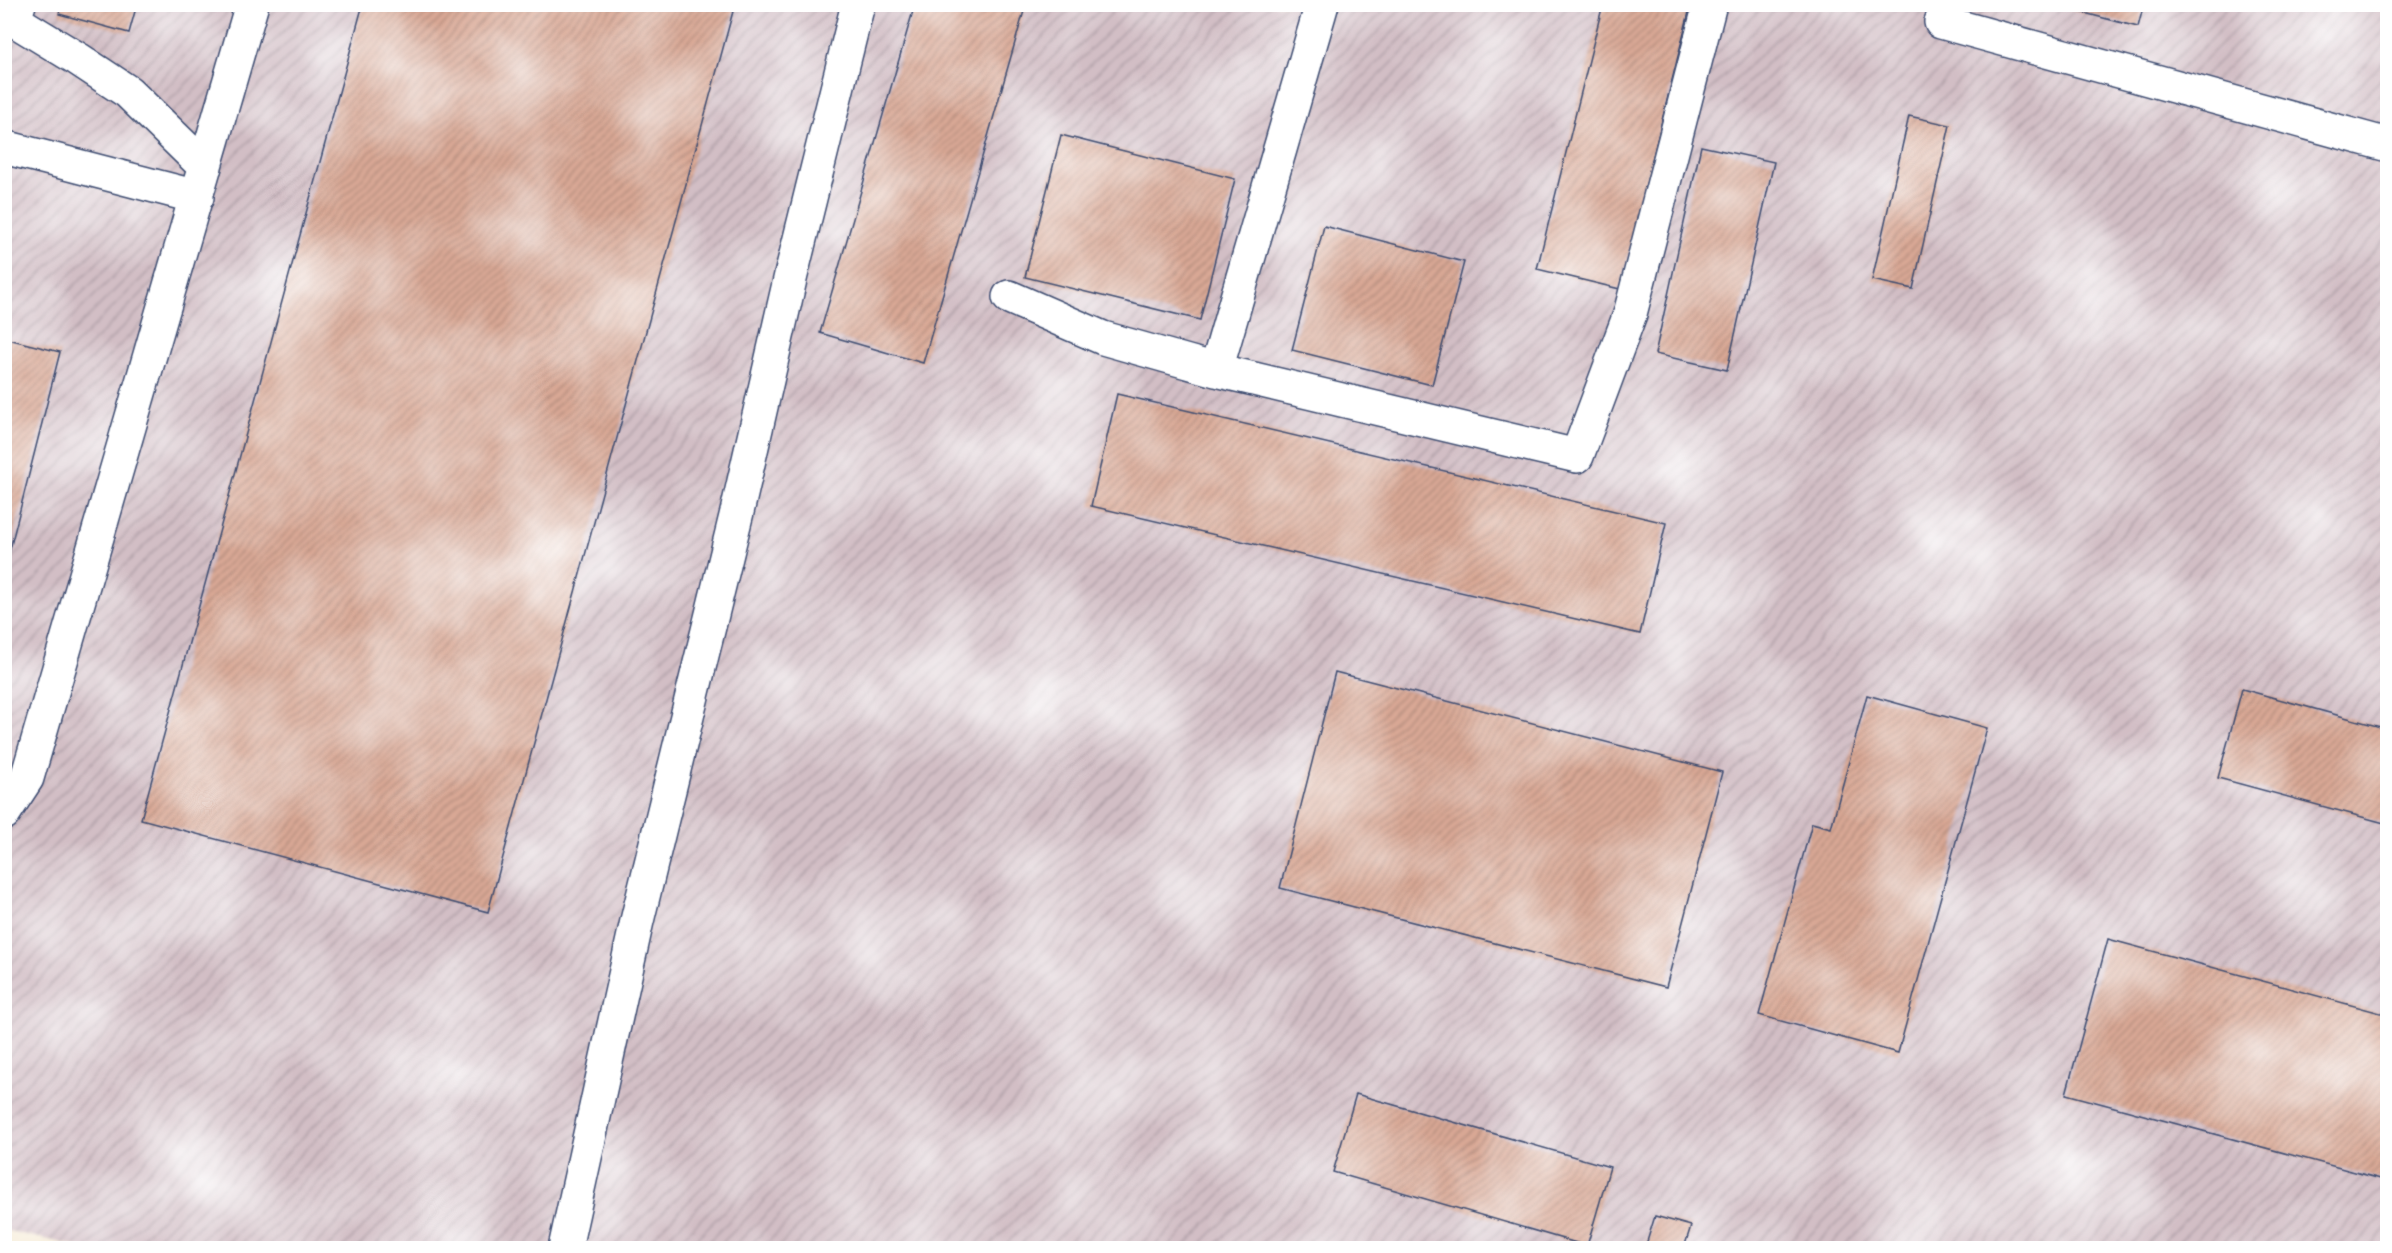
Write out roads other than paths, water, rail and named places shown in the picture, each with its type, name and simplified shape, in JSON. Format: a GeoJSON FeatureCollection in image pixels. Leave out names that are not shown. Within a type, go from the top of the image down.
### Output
{"type":"FeatureCollection","features":[{"type":"Feature","properties":{"kind":"lane"},"geometry":{"type":"LineString","coordinates":[[19,4],[14,20],[128,92],[201,182]]}},
{"type":"Feature","properties":{"kind":"lane"},"geometry":{"type":"LineString","coordinates":[[4,813],[27,778],[252,4]]}},
{"type":"Feature","properties":{"kind":"lane"},"geometry":{"type":"LineString","coordinates":[[565,1248],[637,921],[858,4]]}},
{"type":"Feature","properties":{"kind":"lane"},"geometry":{"type":"LineString","coordinates":[[1216,370],[1322,4]]}},
{"type":"Feature","properties":{"kind":"lane"},"geometry":{"type":"LineString","coordinates":[[1009,297],[1103,338],[1216,370],[1577,456],[1630,314],[1710,4]]}},
{"type":"Feature","properties":{"kind":"lane"},"geometry":{"type":"LineString","coordinates":[[1941,22],[2388,145]]}},
{"type":"Feature","properties":{"kind":"lane"},"geometry":{"type":"LineString","coordinates":[[4,147],[201,182]]}}]}
